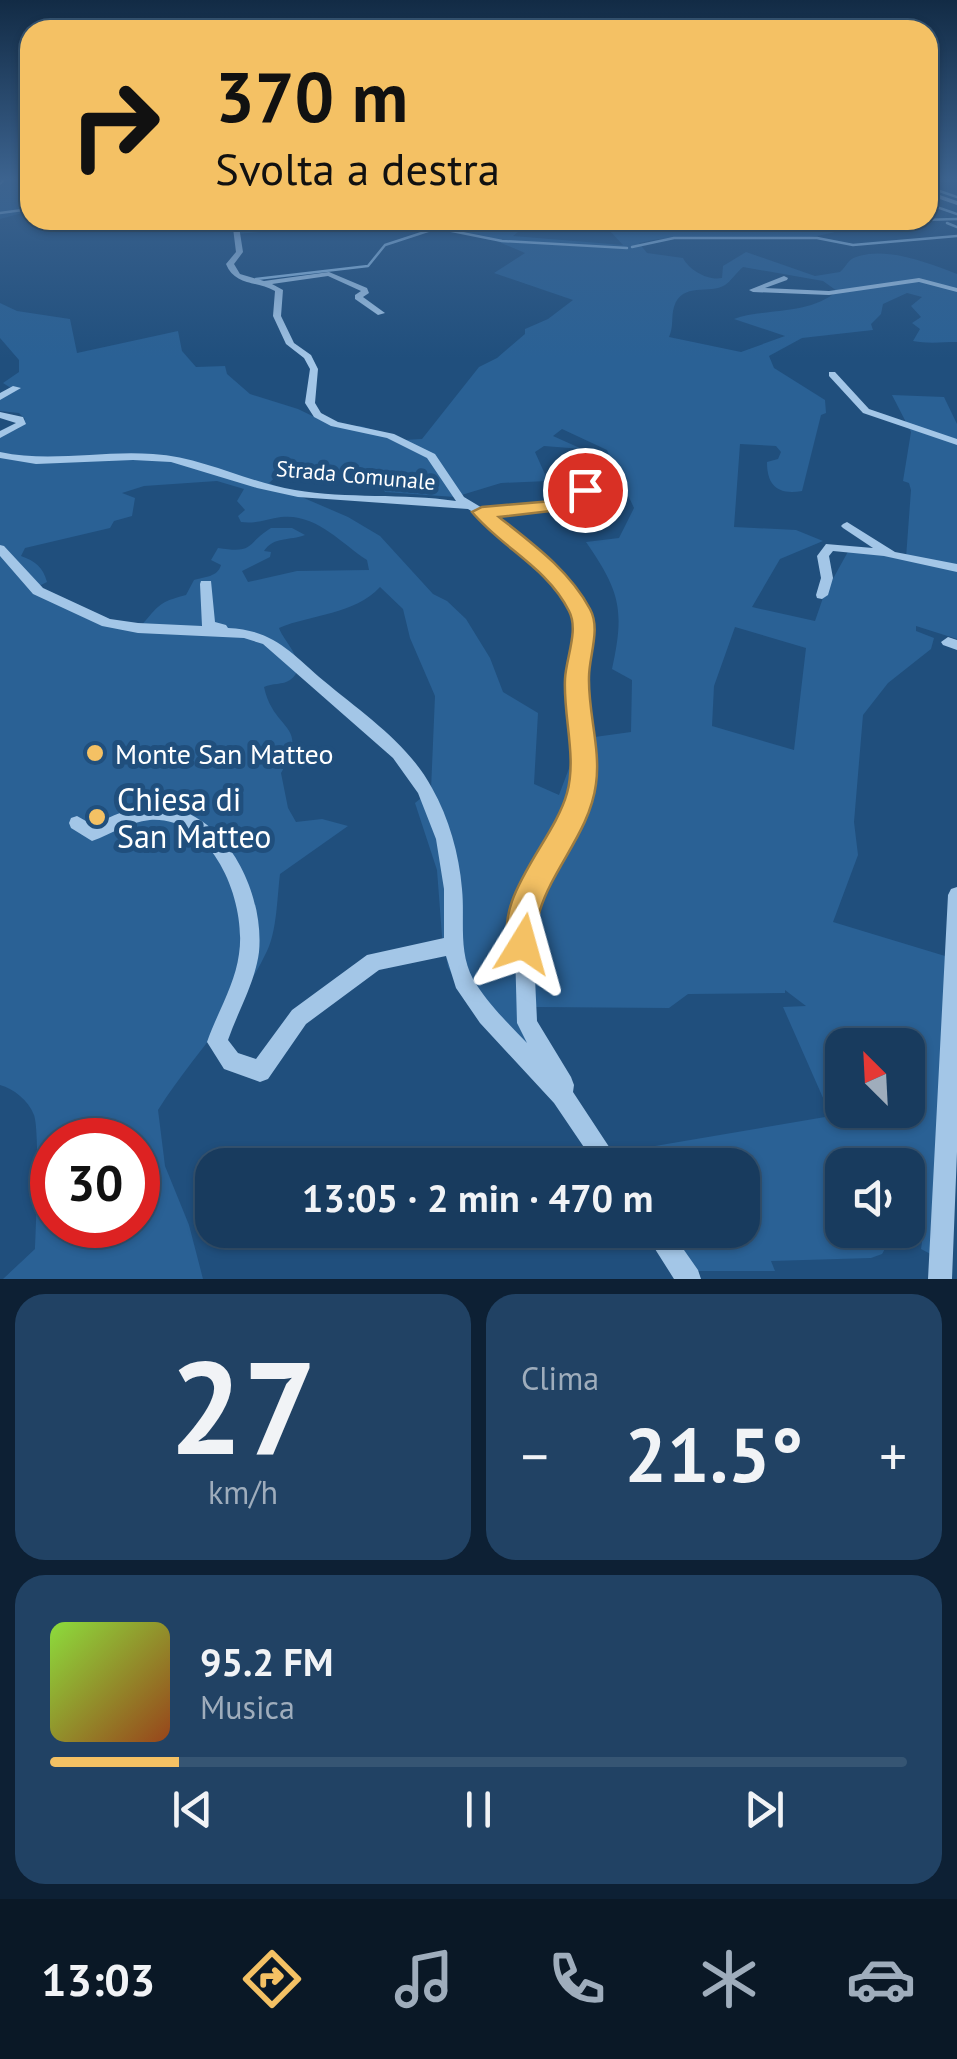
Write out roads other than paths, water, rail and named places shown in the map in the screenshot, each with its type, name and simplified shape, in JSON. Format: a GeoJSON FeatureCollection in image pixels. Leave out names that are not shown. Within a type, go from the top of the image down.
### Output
{"type":"FeatureCollection","features":[{"type":"Feature","properties":{"kind":"street"},"geometry":{"type":"LineString","coordinates":[[238,239],[240,252],[230,264],[239,278],[266,282],[336,274],[364,290],[358,297],[381,312]]}},
{"type":"Feature","properties":{"kind":"street"},"geometry":{"type":"LineString","coordinates":[[784,278],[753,290],[829,293],[919,280],[957,290]]}},
{"type":"Feature","properties":{"kind":"street"},"geometry":{"type":"LineString","coordinates":[[266,282],[279,290],[277,316],[290,344],[308,357],[314,369],[310,404],[313,411],[324,420],[390,436],[431,456],[448,485],[552,570],[581,612],[584,623],[577,674],[577,720],[585,762],[582,788],[576,811],[523,912],[527,1023],[563,1085],[562,1095]]}},
{"type":"Feature","properties":{"kind":"street"},"geometry":{"type":"LineString","coordinates":[[832,374],[866,410],[957,442]]}},
{"type":"Feature","properties":{"kind":"street"},"geometry":{"type":"LineString","coordinates":[[0,396],[16,388]]}},
{"type":"Feature","properties":{"kind":"street"},"geometry":{"type":"LineString","coordinates":[[0,415],[20,418],[20,424],[0,435]]}},
{"type":"Feature","properties":{"kind":"street","name":"Strada Comunale"},"geometry":{"type":"LineString","coordinates":[[2,456],[38,461],[120,456],[180,459],[245,484],[297,494],[399,498],[477,510],[586,502],[578,463]]}},
{"type":"Feature","properties":{"kind":"street"},"geometry":{"type":"LineString","coordinates":[[847,526],[891,555]]}},
{"type":"Feature","properties":{"kind":"street"},"geometry":{"type":"LineString","coordinates":[[822,595],[827,578],[823,556],[830,547],[957,568]]}},
{"type":"Feature","properties":{"kind":"street"},"geometry":{"type":"LineString","coordinates":[[0,549],[38,590],[108,623],[245,633]]}},
{"type":"Feature","properties":{"kind":"street"},"geometry":{"type":"LineString","coordinates":[[206,584],[208,625],[268,641],[286,653],[400,754],[425,790],[445,839],[453,889],[453,945],[462,981],[486,1016],[562,1095],[598,1148]]}},
{"type":"Feature","properties":{"kind":"street"},"geometry":{"type":"LineString","coordinates":[[77,823],[92,834],[108,822],[166,812],[193,821],[226,855],[242,887],[250,944],[244,982],[225,1015],[217,1042],[231,1062],[260,1071],[299,1016],[374,962],[453,945]]}},
{"type":"Feature","properties":{"kind":"street"},"geometry":{"type":"LineString","coordinates":[[940,1279],[957,895]]}},
{"type":"Feature","properties":{"kind":"street"},"geometry":{"type":"LineString","coordinates":[[668,1248],[690,1279]]}},
{"type":"Feature","properties":{"kind":"waterway"},"geometry":{"type":"LineString","coordinates":[[256,279],[368,266],[385,245],[404,239]]}},
{"type":"Feature","properties":{"kind":"waterway"},"geometry":{"type":"LineString","coordinates":[[490,239],[627,248]]}},
{"type":"Feature","properties":{"kind":"waterway"},"geometry":{"type":"LineString","coordinates":[[632,247],[671,239]]}},
{"type":"Feature","properties":{"kind":"waterway"},"geometry":{"type":"LineString","coordinates":[[821,239],[853,245],[926,239]]}},
{"type":"Feature","properties":{"kind":"place","name":"Monte San Matteo"},"geometry":{"type":"Point","coordinates":[95,753]}},
{"type":"Feature","properties":{"kind":"place","name":"Chiesa di San Matteo"},"geometry":{"type":"Point","coordinates":[97,817]}}]}
